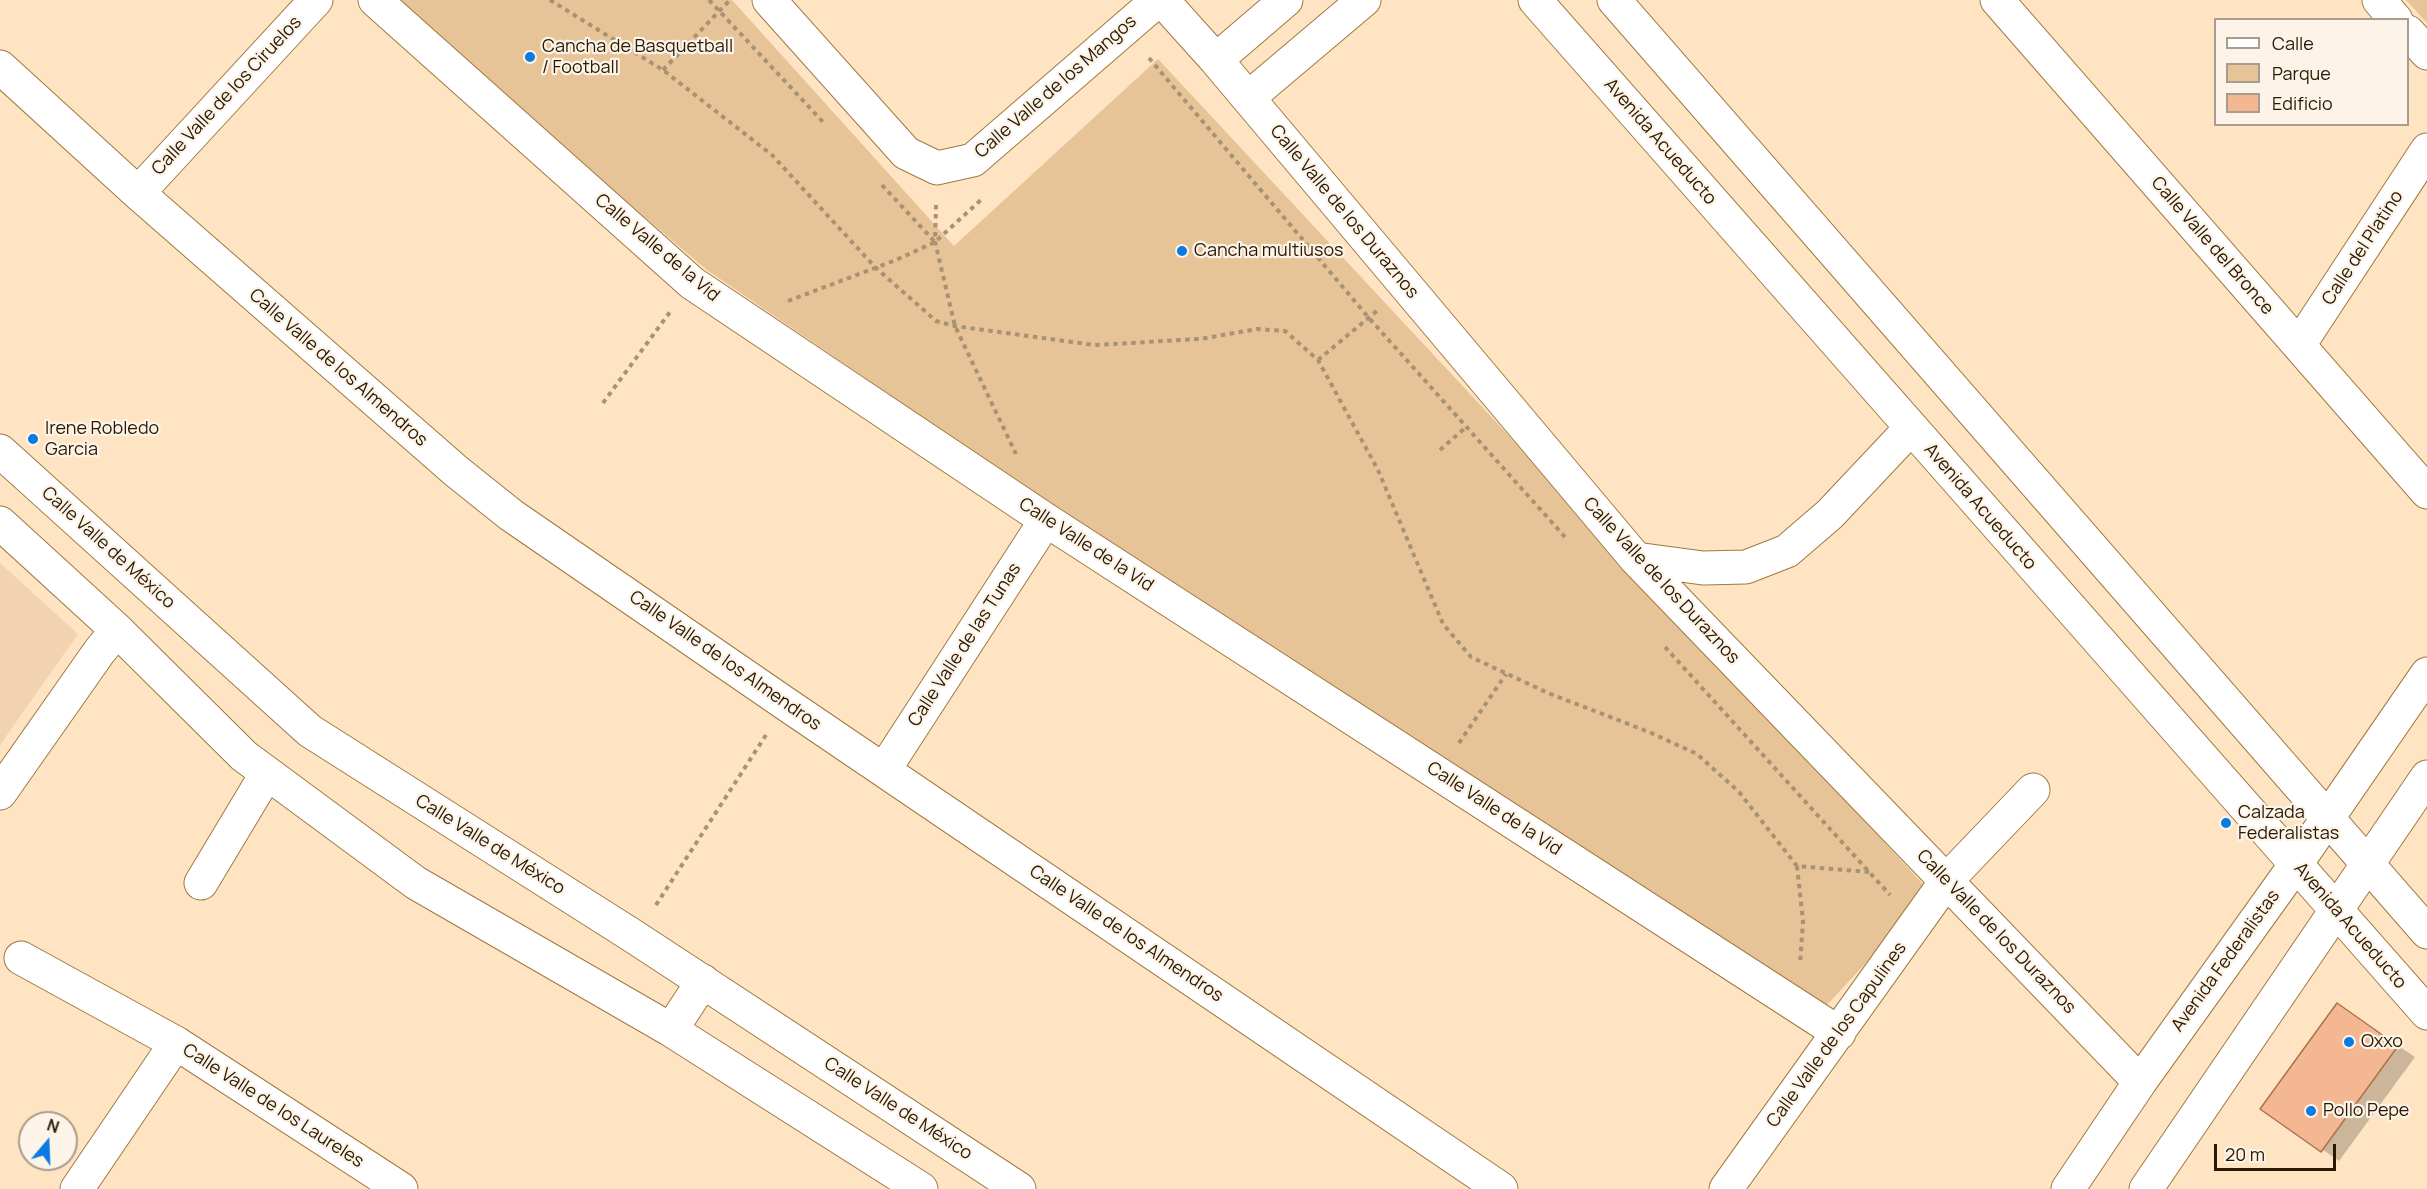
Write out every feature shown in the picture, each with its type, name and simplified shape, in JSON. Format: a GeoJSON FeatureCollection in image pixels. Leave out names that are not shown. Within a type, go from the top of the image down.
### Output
{"type":"FeatureCollection","features":[{"type":"Feature","properties":{"kind":"street","name":"Calle Valle de los Ciruelos"},"geometry":{"type":"LineString","coordinates":[[138,193],[316,0]]}},
{"type":"Feature","properties":{"kind":"street","name":"Calle Valle de la Vid"},"geometry":{"type":"LineString","coordinates":[[375,0],[692,283],[1046,520],[1839,1033]]}},
{"type":"Feature","properties":{"kind":"street"},"geometry":{"type":"LineString","coordinates":[[770,0],[906,153],[937,168]]}},
{"type":"Feature","properties":{"kind":"street","name":"Calle Valle de los Mangos"},"geometry":{"type":"LineString","coordinates":[[937,168],[973,160],[1160,0]]}},
{"type":"Feature","properties":{"kind":"street","name":"Calle Valle de los Duraznos"},"geometry":{"type":"LineString","coordinates":[[1160,0],[1216,60],[1636,559],[2140,1082]]}},
{"type":"Feature","properties":{"kind":"street"},"geometry":{"type":"LineString","coordinates":[[1216,60],[1286,0]]}},
{"type":"Feature","properties":{"kind":"street"},"geometry":{"type":"LineString","coordinates":[[1248,98],[1364,0]]}},
{"type":"Feature","properties":{"kind":"street","name":"Avenida Acueducto"},"geometry":{"type":"LineString","coordinates":[[1535,0],[2427,1013]]}},
{"type":"Feature","properties":{"kind":"street"},"geometry":{"type":"LineString","coordinates":[[1614,0],[2427,932]]}},
{"type":"Feature","properties":{"kind":"street","name":"Calle Valle del Bronce"},"geometry":{"type":"LineString","coordinates":[[1997,0],[2427,492]]}},
{"type":"Feature","properties":{"kind":"street"},"geometry":{"type":"LineString","coordinates":[[2379,0],[2394,18]]}},
{"type":"Feature","properties":{"kind":"street"},"geometry":{"type":"LineString","coordinates":[[2409,33],[2427,53]]}},
{"type":"Feature","properties":{"kind":"street","name":"Calle Valle de los Almendros"},"geometry":{"type":"LineString","coordinates":[[0,67],[138,193],[456,471],[512,515],[786,704],[1501,1189]]}},
{"type":"Feature","properties":{"kind":"street","name":"Calle del Platino"},"geometry":{"type":"LineString","coordinates":[[2299,345],[2427,150]]}},
{"type":"Feature","properties":{"kind":"street"},"geometry":{"type":"LineString","coordinates":[[1636,559],[1703,568],[1746,567],[1787,551],[1830,514],[1911,428]]}},
{"type":"Feature","properties":{"kind":"street","name":"Calle Valle de México"},"geometry":{"type":"LineString","coordinates":[[0,451],[310,731],[703,981],[1019,1189]]}},
{"type":"Feature","properties":{"kind":"street","name":"Calle Valle de las Tunas"},"geometry":{"type":"LineString","coordinates":[[884,770],[1046,520]]}},
{"type":"Feature","properties":{"kind":"street"},"geometry":{"type":"LineString","coordinates":[[0,523],[117,630],[244,756],[416,883],[671,1030],[920,1189]]}},
{"type":"Feature","properties":{"kind":"street"},"geometry":{"type":"LineString","coordinates":[[0,793],[117,630]]}},
{"type":"Feature","properties":{"kind":"street","name":"Avenida Federalistas"},"geometry":{"type":"LineString","coordinates":[[2068,1189],[2140,1082],[2296,864],[2427,674]]}},
{"type":"Feature","properties":{"kind":"street"},"geometry":{"type":"LineString","coordinates":[[201,883],[267,773]]}},
{"type":"Feature","properties":{"kind":"street"},"geometry":{"type":"LineString","coordinates":[[2146,1189],[2427,777]]}},
{"type":"Feature","properties":{"kind":"street","name":"Calle Valle de los Capulines"},"geometry":{"type":"LineString","coordinates":[[1726,1189],[1947,880],[2033,790]]}},
{"type":"Feature","properties":{"kind":"street","name":"Calle Valle de los Laureles"},"geometry":{"type":"LineString","coordinates":[[21,958],[176,1043],[401,1189]]}},
{"type":"Feature","properties":{"kind":"street"},"geometry":{"type":"LineString","coordinates":[[671,1030],[703,981]]}},
{"type":"Feature","properties":{"kind":"street","name":"Calle Valle de los Laureles"},"geometry":{"type":"LineString","coordinates":[[77,1189],[176,1043]]}},
{"type":"Feature","properties":{"kind":"path"},"geometry":{"type":"LineString","coordinates":[[550,0],[663,70],[772,155],[874,267],[936,321],[955,326],[1094,345],[1200,339],[1257,329],[1285,331],[1318,360],[1378,470],[1443,624],[1471,657],[1548,693],[1649,732],[1697,754],[1739,792],[1797,866],[1803,921],[1802,961],[1785,997]]}},
{"type":"Feature","properties":{"kind":"path"},"geometry":{"type":"LineString","coordinates":[[709,0],[831,130]]}},
{"type":"Feature","properties":{"kind":"path"},"geometry":{"type":"LineString","coordinates":[[663,70],[729,0]]}},
{"type":"Feature","properties":{"kind":"path"},"geometry":{"type":"LineString","coordinates":[[1144,53],[1369,318],[1570,543]]}},
{"type":"Feature","properties":{"kind":"path"},"geometry":{"type":"LineString","coordinates":[[937,168],[935,242],[955,326],[1018,456],[1011,496]]}},
{"type":"Feature","properties":{"kind":"path"},"geometry":{"type":"LineString","coordinates":[[879,182],[935,242]]}},
{"type":"Feature","properties":{"kind":"path"},"geometry":{"type":"LineString","coordinates":[[741,316],[896,260],[935,242],[987,195]]}},
{"type":"Feature","properties":{"kind":"path"},"geometry":{"type":"LineString","coordinates":[[603,403],[692,283]]}},
{"type":"Feature","properties":{"kind":"path"},"geometry":{"type":"LineString","coordinates":[[1318,360],[1406,286]]}},
{"type":"Feature","properties":{"kind":"path"},"geometry":{"type":"LineString","coordinates":[[1440,450],[1465,428]]}},
{"type":"Feature","properties":{"kind":"path"},"geometry":{"type":"LineString","coordinates":[[1659,641],[1897,903]]}},
{"type":"Feature","properties":{"kind":"path"},"geometry":{"type":"LineString","coordinates":[[1456,747],[1506,674]]}},
{"type":"Feature","properties":{"kind":"path"},"geometry":{"type":"LineString","coordinates":[[633,936],[648,918],[786,704]]}},
{"type":"Feature","properties":{"kind":"path"},"geometry":{"type":"LineString","coordinates":[[1797,866],[1869,872]]}},
{"type":"Feature","properties":{"kind":"shaded area"},"geometry":{"type":"Polygon","coordinates":[[[0,563],[78,634],[0,745],[0,563]]]}},
{"type":"Feature","properties":{"kind":"green space"},"geometry":{"type":"Polygon","coordinates":[[[389,0],[732,0],[954,246],[1158,59],[1931,893],[1824,1008],[1066,515],[707,270],[389,0]]]}},
{"type":"Feature","properties":{"kind":"green space"},"geometry":{"type":"Polygon","coordinates":[[[2406,0],[2427,0],[2427,23],[2406,0]]]}},
{"type":"Feature","properties":{"kind":"building"},"geometry":{"type":"Polygon","coordinates":[[[2337,1003],[2398,1046],[2321,1152],[2260,1109],[2337,1003]]]}},
{"type":"Feature","properties":{"kind":"place","name":"Cancha de Basquetball / Football"},"geometry":{"type":"Point","coordinates":[530,57]}},
{"type":"Feature","properties":{"kind":"place","name":"Cancha multiusos"},"geometry":{"type":"Point","coordinates":[1182,251]}},
{"type":"Feature","properties":{"kind":"place","name":"Irene Robledo Garcia"},"geometry":{"type":"Point","coordinates":[33,439]}},
{"type":"Feature","properties":{"kind":"place","name":"Calzada Federalistas"},"geometry":{"type":"Point","coordinates":[2226,823]}},
{"type":"Feature","properties":{"kind":"place","name":"Oxxo"},"geometry":{"type":"Point","coordinates":[2349,1042]}},
{"type":"Feature","properties":{"kind":"place","name":"Pollo Pepe"},"geometry":{"type":"Point","coordinates":[2311,1111]}}]}
